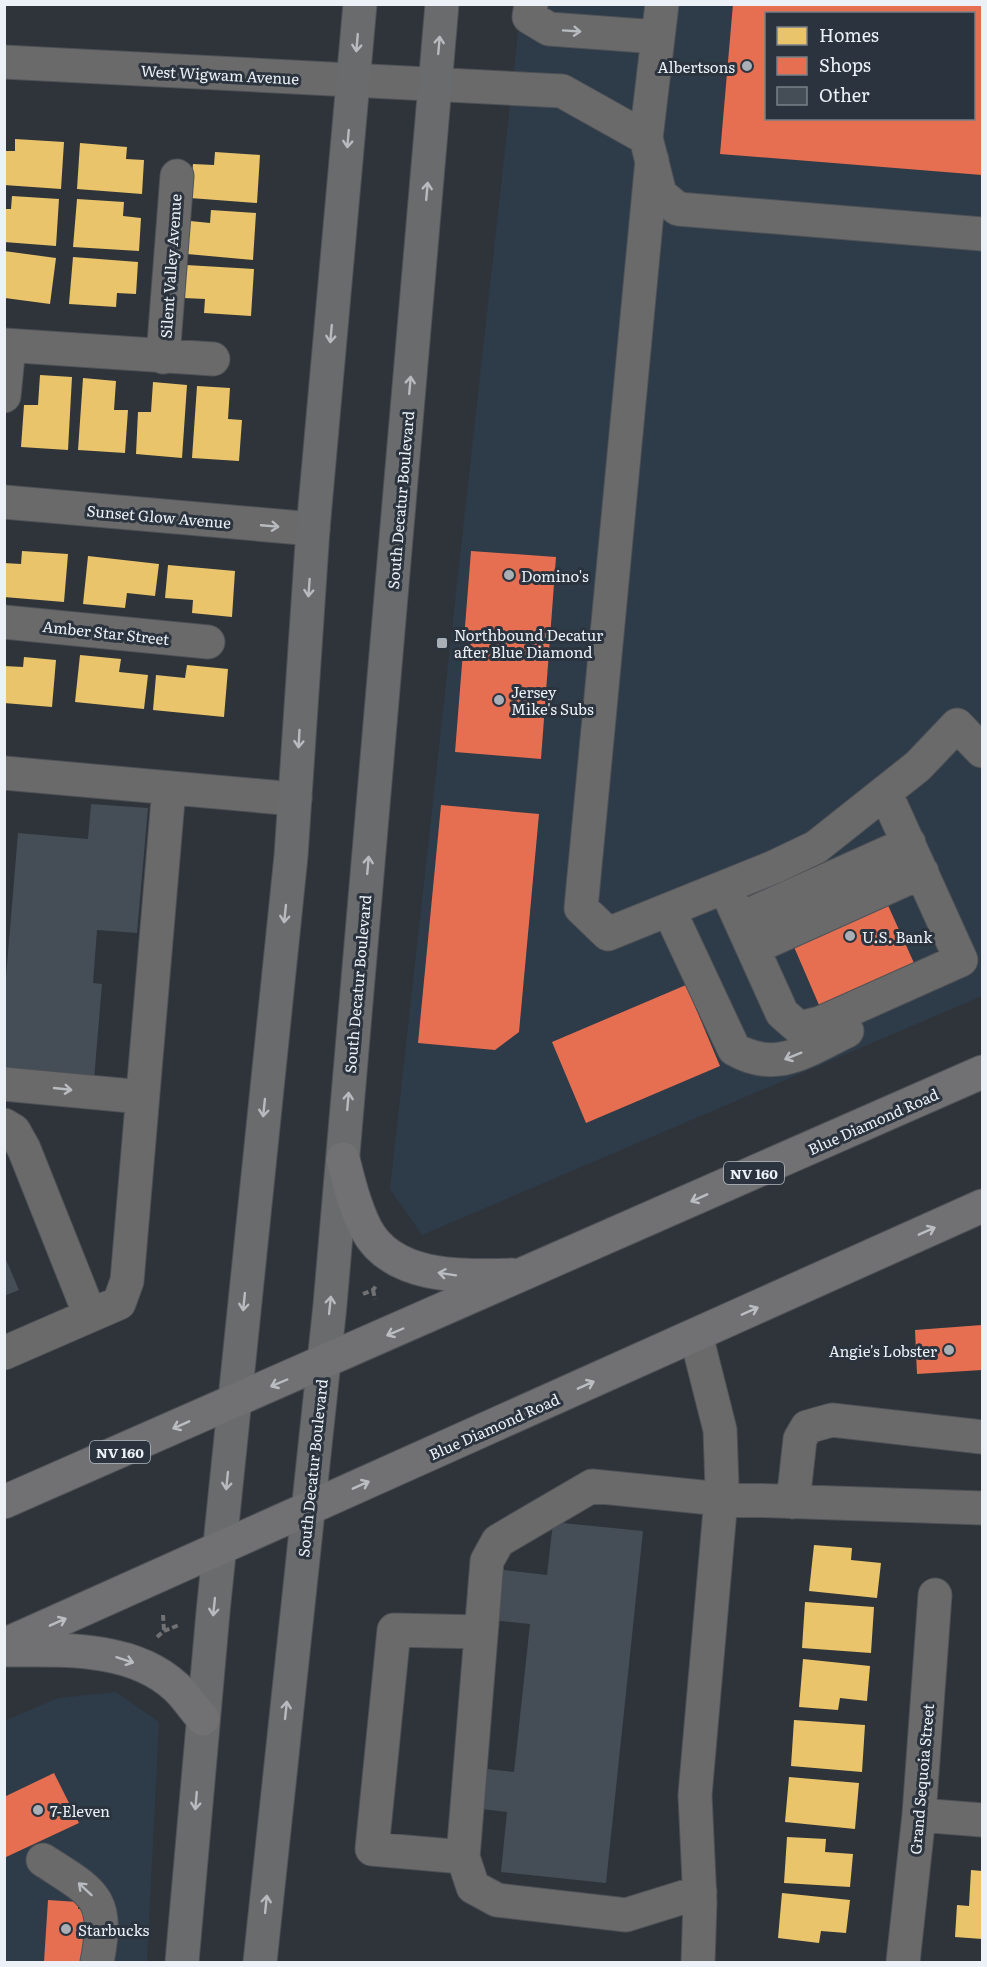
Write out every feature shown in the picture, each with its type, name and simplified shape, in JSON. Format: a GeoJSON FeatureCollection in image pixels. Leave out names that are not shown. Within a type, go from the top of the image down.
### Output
{"type":"FeatureCollection","features":[{"type":"Feature","properties":{"kind":"highway","name":"Blue Diamond Road"},"geometry":{"type":"LineString","coordinates":[[4,1502],[526,1275],[982,1072]]}},
{"type":"Feature","properties":{"kind":"highway"},"geometry":{"type":"LineString","coordinates":[[343,1159],[367,1232],[384,1252],[411,1265],[448,1276],[526,1275]]}},
{"type":"Feature","properties":{"kind":"highway","name":"Blue Diamond Road"},"geometry":{"type":"LineString","coordinates":[[4,1648],[220,1548],[982,1206]]}},
{"type":"Feature","properties":{"kind":"highway"},"geometry":{"type":"LineString","coordinates":[[4,1648],[74,1650],[133,1662],[176,1686],[203,1719]]}},
{"type":"Feature","properties":{"kind":"main road"},"geometry":{"type":"LineString","coordinates":[[182,1962],[203,1719],[295,799],[313,530],[360,4]]}},
{"type":"Feature","properties":{"kind":"main road","name":"South Decatur Boulevard"},"geometry":{"type":"LineString","coordinates":[[260,1962],[343,1159],[442,4]]}},
{"type":"Feature","properties":{"kind":"street"},"geometry":{"type":"LineString","coordinates":[[531,4],[529,17],[549,29],[658,37]]}},
{"type":"Feature","properties":{"kind":"street"},"geometry":{"type":"LineString","coordinates":[[662,4],[581,908],[608,934],[816,847],[918,766],[970,719],[982,751]]}},
{"type":"Feature","properties":{"kind":"street","name":"West Wigwam Avenue"},"geometry":{"type":"LineString","coordinates":[[4,62],[562,91],[649,149]]}},
{"type":"Feature","properties":{"kind":"street"},"geometry":{"type":"LineString","coordinates":[[649,149],[660,194],[678,209],[982,234]]}},
{"type":"Feature","properties":{"kind":"street","name":"Silent Valley Avenue"},"geometry":{"type":"LineString","coordinates":[[163,357],[177,176]]}},
{"type":"Feature","properties":{"kind":"street"},"geometry":{"type":"LineString","coordinates":[[4,396],[7,346]]}},
{"type":"Feature","properties":{"kind":"street","name":"Silent Valley Avenue"},"geometry":{"type":"LineString","coordinates":[[7,346],[213,359]]}},
{"type":"Feature","properties":{"kind":"street","name":"Sunset Glow Avenue"},"geometry":{"type":"LineString","coordinates":[[4,502],[313,530]]}},
{"type":"Feature","properties":{"kind":"street","name":"Amber Star Street"},"geometry":{"type":"LineString","coordinates":[[4,622],[208,642]]}},
{"type":"Feature","properties":{"kind":"street"},"geometry":{"type":"LineString","coordinates":[[4,773],[295,799]]}},
{"type":"Feature","properties":{"kind":"street"},"geometry":{"type":"LineString","coordinates":[[4,1353],[119,1303],[127,1281],[169,788]]}},
{"type":"Feature","properties":{"kind":"street"},"geometry":{"type":"LineString","coordinates":[[725,887],[782,1013],[799,1028],[820,1023],[961,960],[885,792]]}},
{"type":"Feature","properties":{"kind":"street"},"geometry":{"type":"LineString","coordinates":[[746,933],[915,857]]}},
{"type":"Feature","properties":{"kind":"street"},"geometry":{"type":"LineString","coordinates":[[669,910],[734,1049],[750,1058],[777,1062],[799,1053],[903,1004],[908,984]]}},
{"type":"Feature","properties":{"kind":"street"},"geometry":{"type":"LineString","coordinates":[[4,1084],[142,1097]]}},
{"type":"Feature","properties":{"kind":"street"},"geometry":{"type":"LineString","coordinates":[[4,1125],[14,1131],[24,1149],[90,1315]]}},
{"type":"Feature","properties":{"kind":"street"},"geometry":{"type":"LineString","coordinates":[[696,1335],[720,1430],[721,1499],[694,1795],[700,1892],[698,1962]]}},
{"type":"Feature","properties":{"kind":"street"},"geometry":{"type":"LineString","coordinates":[[793,1502],[800,1438],[807,1427],[832,1420],[982,1437]]}},
{"type":"Feature","properties":{"kind":"street"},"geometry":{"type":"LineString","coordinates":[[700,1892],[626,1915],[497,1900],[473,1887],[463,1857],[488,1561],[498,1542],[591,1486],[721,1499],[982,1508]]}},
{"type":"Feature","properties":{"kind":"street","name":"Grand Sequoia Street"},"geometry":{"type":"LineString","coordinates":[[903,1962],[919,1815],[935,1595]]}},
{"type":"Feature","properties":{"kind":"street"},"geometry":{"type":"LineString","coordinates":[[463,1857],[372,1849],[394,1630],[481,1632]]}},
{"type":"Feature","properties":{"kind":"street"},"geometry":{"type":"LineString","coordinates":[[919,1815],[982,1821]]}},
{"type":"Feature","properties":{"kind":"street"},"geometry":{"type":"LineString","coordinates":[[43,1860],[86,1888],[100,1906],[102,1938],[97,1962]]}},
{"type":"Feature","properties":{"kind":"path"},"geometry":{"type":"LineString","coordinates":[[362,1294],[374,1290],[375,1299]]}},
{"type":"Feature","properties":{"kind":"path"},"geometry":{"type":"LineString","coordinates":[[163,1616],[164,1631]]}},
{"type":"Feature","properties":{"kind":"path"},"geometry":{"type":"LineString","coordinates":[[157,1637],[164,1631],[179,1625]]}},
{"type":"Feature","properties":{"kind":"shaded area"},"geometry":{"type":"Polygon","coordinates":[[[521,5],[982,5],[982,996],[422,1235],[390,1189],[521,5]]]}},
{"type":"Feature","properties":{"kind":"shaded area"},"geometry":{"type":"Polygon","coordinates":[[[116,1692],[159,1722],[147,1962],[5,1962],[4,1721],[58,1698],[116,1692]]]}},
{"type":"Feature","properties":{"kind":"building: Homes"},"geometry":{"type":"Polygon","coordinates":[[[15,139],[64,142],[61,189],[4,185],[4,151],[15,151],[15,139]]]}},
{"type":"Feature","properties":{"kind":"building: Homes"},"geometry":{"type":"Polygon","coordinates":[[[80,143],[127,147],[126,159],[144,160],[142,194],[77,189],[80,143]]]}},
{"type":"Feature","properties":{"kind":"building: Homes"},"geometry":{"type":"Polygon","coordinates":[[[215,152],[260,155],[257,203],[190,198],[193,164],[214,165],[215,152]]]}},
{"type":"Feature","properties":{"kind":"building: Homes"},"geometry":{"type":"Polygon","coordinates":[[[12,196],[59,199],[56,246],[4,242],[4,209],[11,209],[12,196]]]}},
{"type":"Feature","properties":{"kind":"building: Homes"},"geometry":{"type":"Polygon","coordinates":[[[77,199],[124,202],[123,216],[141,218],[139,251],[73,247],[77,199]]]}},
{"type":"Feature","properties":{"kind":"building: Homes"},"geometry":{"type":"Polygon","coordinates":[[[211,210],[256,213],[253,260],[187,254],[190,221],[210,223],[211,210]]]}},
{"type":"Feature","properties":{"kind":"building: Homes"},"geometry":{"type":"Polygon","coordinates":[[[4,251],[56,258],[50,304],[5,298],[4,251]]]}},
{"type":"Feature","properties":{"kind":"building: Homes"},"geometry":{"type":"Polygon","coordinates":[[[73,257],[138,262],[136,294],[117,293],[116,307],[69,304],[73,257]]]}},
{"type":"Feature","properties":{"kind":"building: Homes"},"geometry":{"type":"Polygon","coordinates":[[[186,265],[254,269],[251,316],[204,313],[205,299],[184,298],[186,265]]]}},
{"type":"Feature","properties":{"kind":"building: Homes"},"geometry":{"type":"Polygon","coordinates":[[[40,375],[72,377],[68,450],[21,447],[24,405],[38,405],[40,375]]]}},
{"type":"Feature","properties":{"kind":"building: Homes"},"geometry":{"type":"Polygon","coordinates":[[[83,378],[116,381],[114,410],[128,410],[125,453],[78,450],[83,378]]]}},
{"type":"Feature","properties":{"kind":"building: Homes"},"geometry":{"type":"Polygon","coordinates":[[[153,382],[187,385],[182,458],[136,454],[138,412],[151,412],[153,382]]]}},
{"type":"Feature","properties":{"kind":"building: Homes"},"geometry":{"type":"Polygon","coordinates":[[[197,386],[230,388],[228,419],[242,420],[239,461],[192,458],[197,386]]]}},
{"type":"Feature","properties":{"kind":"building: Homes"},"geometry":{"type":"Polygon","coordinates":[[[22,551],[68,554],[64,602],[4,597],[4,563],[21,564],[22,551]]]}},
{"type":"Feature","properties":{"kind":"building: Homes"},"geometry":{"type":"Polygon","coordinates":[[[88,556],[159,564],[155,596],[127,593],[125,608],[83,604],[88,556]]]}},
{"type":"Feature","properties":{"kind":"building: Homes"},"geometry":{"type":"Polygon","coordinates":[[[168,565],[235,571],[232,617],[192,613],[193,600],[165,598],[168,565]]]}},
{"type":"Feature","properties":{"kind":"building: Homes"},"geometry":{"type":"Polygon","coordinates":[[[80,655],[121,659],[119,672],[148,675],[144,709],[75,702],[80,655]]]}},
{"type":"Feature","properties":{"kind":"building: Homes"},"geometry":{"type":"Polygon","coordinates":[[[24,657],[56,660],[52,707],[4,703],[4,666],[23,667],[24,657]]]}},
{"type":"Feature","properties":{"kind":"building: Homes"},"geometry":{"type":"Polygon","coordinates":[[[187,665],[228,669],[224,717],[153,710],[156,675],[185,678],[187,665]]]}},
{"type":"Feature","properties":{"kind":"building: Homes"},"geometry":{"type":"Polygon","coordinates":[[[814,1545],[852,1548],[851,1560],[881,1563],[877,1598],[809,1591],[814,1545]]]}},
{"type":"Feature","properties":{"kind":"building: Homes"},"geometry":{"type":"Polygon","coordinates":[[[805,1602],[874,1607],[871,1653],[802,1648],[805,1602]]]}},
{"type":"Feature","properties":{"kind":"building: Homes"},"geometry":{"type":"Polygon","coordinates":[[[803,1659],[870,1666],[867,1701],[840,1698],[838,1710],[799,1707],[803,1659]]]}},
{"type":"Feature","properties":{"kind":"building: Homes"},"geometry":{"type":"Polygon","coordinates":[[[794,1720],[865,1725],[862,1772],[791,1766],[794,1720]]]}},
{"type":"Feature","properties":{"kind":"building: Homes"},"geometry":{"type":"Polygon","coordinates":[[[789,1777],[859,1783],[855,1829],[785,1822],[789,1777]]]}},
{"type":"Feature","properties":{"kind":"building: Homes"},"geometry":{"type":"Polygon","coordinates":[[[787,1837],[826,1839],[825,1852],[853,1854],[850,1887],[784,1883],[787,1837]]]}},
{"type":"Feature","properties":{"kind":"building: Homes"},"geometry":{"type":"Polygon","coordinates":[[[971,1870],[982,1871],[982,1939],[955,1937],[957,1905],[969,1906],[971,1870]]]}},
{"type":"Feature","properties":{"kind":"building: Homes"},"geometry":{"type":"Polygon","coordinates":[[[782,1893],[850,1900],[846,1933],[821,1931],[819,1943],[778,1938],[782,1893]]]}},
{"type":"Feature","properties":{"kind":"building: Shops","name":"Albertsons"},"geometry":{"type":"Polygon","coordinates":[[[733,4],[982,4],[982,175],[720,154],[733,4]]]}},
{"type":"Feature","properties":{"kind":"building: Shops"},"geometry":{"type":"Polygon","coordinates":[[[471,551],[556,557],[541,759],[455,752],[471,551]]]}},
{"type":"Feature","properties":{"kind":"building: Shops"},"geometry":{"type":"Polygon","coordinates":[[[441,805],[539,814],[519,1032],[495,1050],[418,1043],[441,805]]]}},
{"type":"Feature","properties":{"kind":"building: Shops","name":"U.S. Bank"},"geometry":{"type":"Polygon","coordinates":[[[886,901],[914,963],[819,1005],[791,940],[886,901]]]}},
{"type":"Feature","properties":{"kind":"building: Shops"},"geometry":{"type":"Polygon","coordinates":[[[686,985],[720,1066],[586,1123],[552,1042],[686,985]]]}},
{"type":"Feature","properties":{"kind":"building: Shops","name":"Angie's Lobster"},"geometry":{"type":"Polygon","coordinates":[[[982,1325],[982,1370],[917,1374],[915,1330],[982,1325]]]}},
{"type":"Feature","properties":{"kind":"building: Shops","name":"7-Eleven"},"geometry":{"type":"Polygon","coordinates":[[[54,1773],[79,1823],[4,1858],[4,1797],[54,1773]]]}},
{"type":"Feature","properties":{"kind":"building: Shops","name":"Starbucks"},"geometry":{"type":"Polygon","coordinates":[[[48,1900],[78,1902],[78,1909],[87,1909],[85,1962],[44,1962],[48,1900]]]}},
{"type":"Feature","properties":{"kind":"building: Other"},"geometry":{"type":"Polygon","coordinates":[[[91,804],[148,808],[137,933],[97,930],[93,983],[102,984],[94,1080],[4,1073],[4,1001],[18,833],[88,839],[91,804]]]}},
{"type":"Feature","properties":{"kind":"building: Other"},"geometry":{"type":"Polygon","coordinates":[[[4,1255],[19,1290],[4,1296],[4,1255]]]}},
{"type":"Feature","properties":{"kind":"building: Other"},"geometry":{"type":"Polygon","coordinates":[[[553,1522],[643,1531],[606,1883],[501,1872],[507,1812],[473,1808],[477,1768],[514,1772],[530,1624],[491,1620],[496,1569],[547,1575],[553,1522]]]}},
{"type":"Feature","properties":{"kind":"place","name":"Albertsons"},"geometry":{"type":"Point","coordinates":[747,66]}},
{"type":"Feature","properties":{"kind":"place","name":"Domino's"},"geometry":{"type":"Point","coordinates":[509,575]}},
{"type":"Feature","properties":{"kind":"place","name":"Northbound Decatur after Blue Diamond"},"geometry":{"type":"Point","coordinates":[442,643]}},
{"type":"Feature","properties":{"kind":"place","name":"Jersey Mike's Subs"},"geometry":{"type":"Point","coordinates":[499,700]}},
{"type":"Feature","properties":{"kind":"place","name":"U.S. Bank"},"geometry":{"type":"Point","coordinates":[850,936]}},
{"type":"Feature","properties":{"kind":"place","name":"Angie's Lobster"},"geometry":{"type":"Point","coordinates":[949,1350]}},
{"type":"Feature","properties":{"kind":"place","name":"7-Eleven"},"geometry":{"type":"Point","coordinates":[38,1810]}},
{"type":"Feature","properties":{"kind":"place","name":"Starbucks"},"geometry":{"type":"Point","coordinates":[66,1929]}}]}
